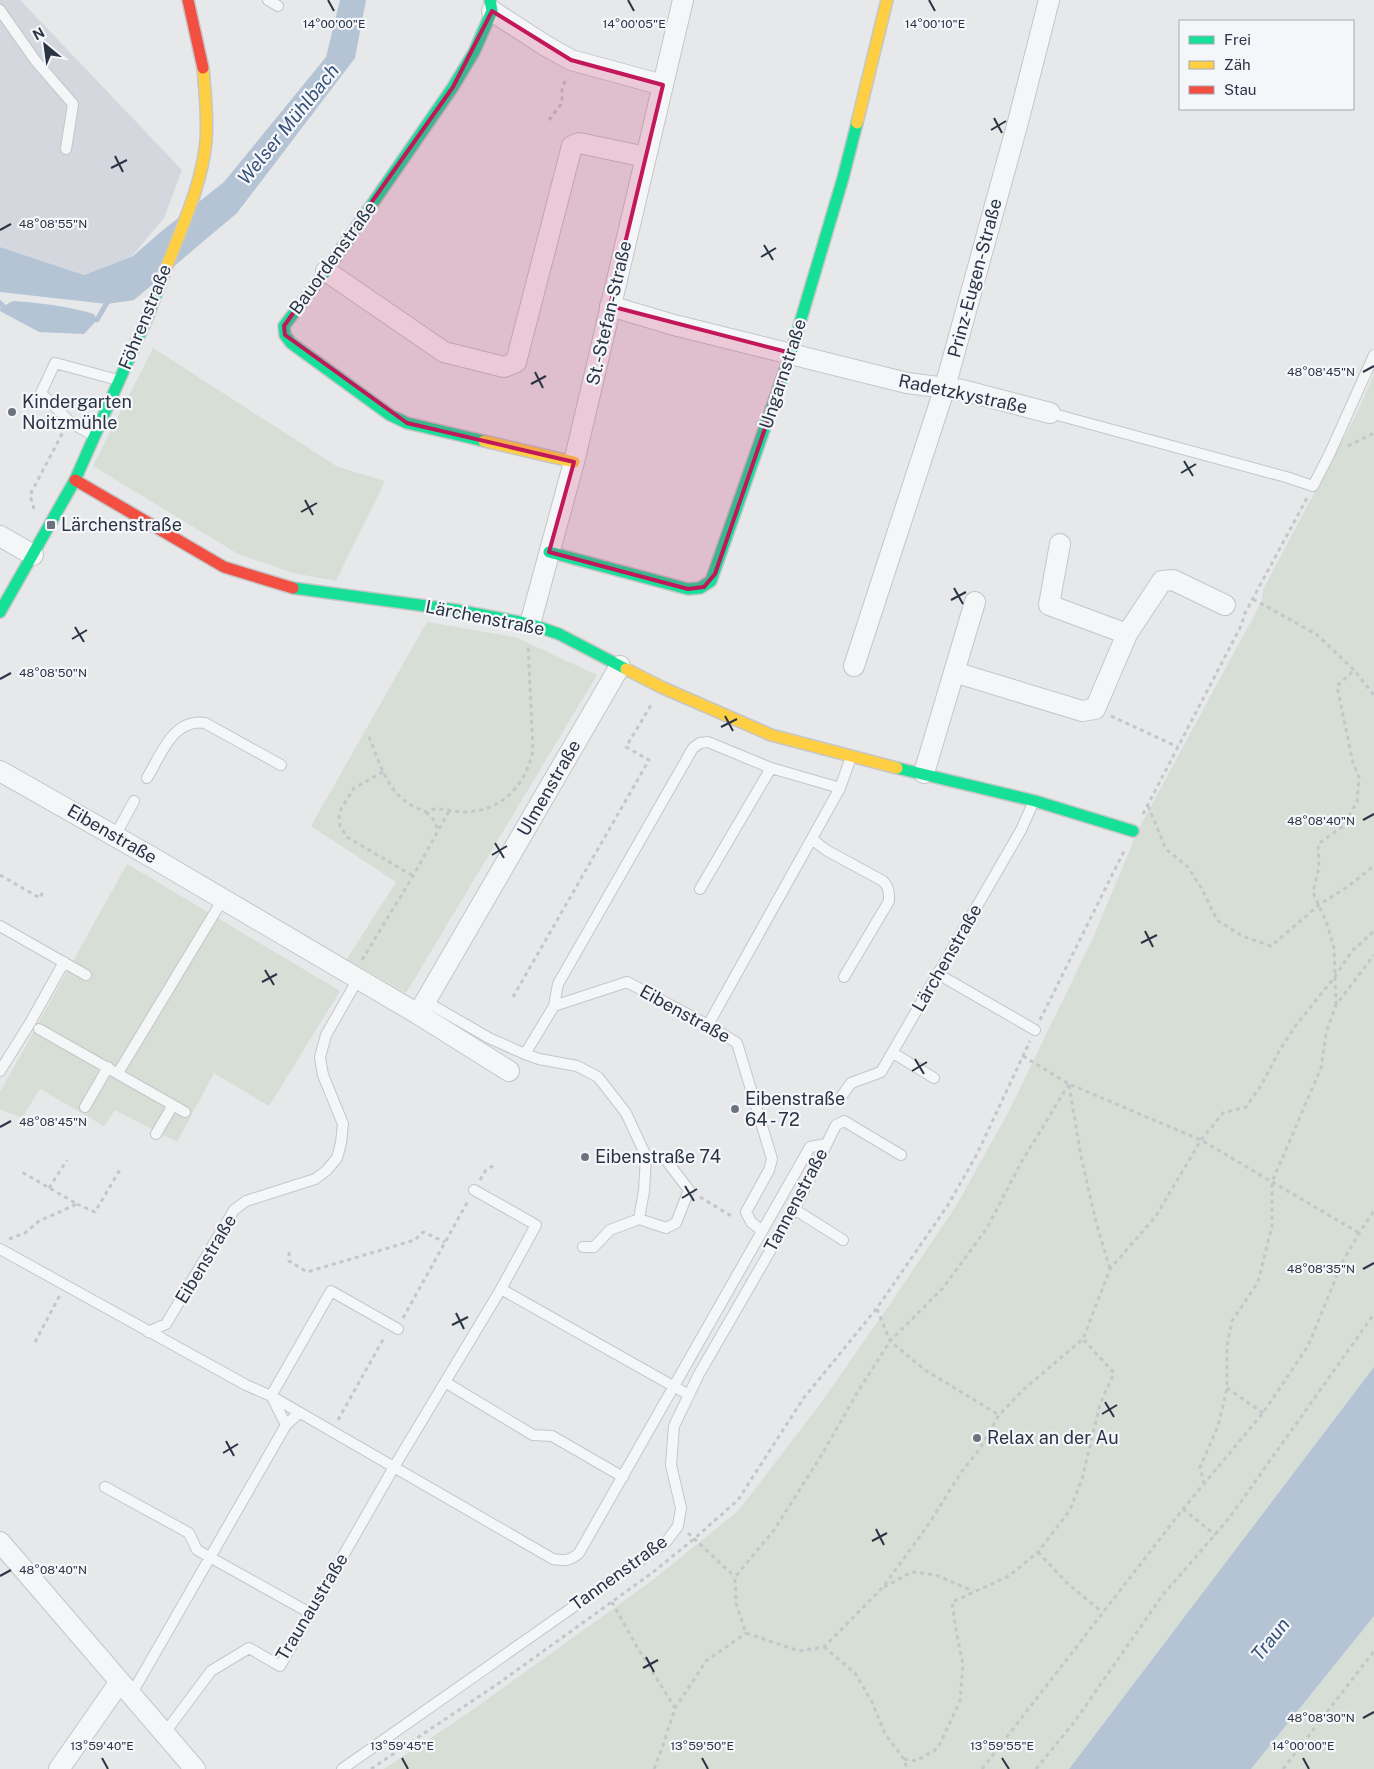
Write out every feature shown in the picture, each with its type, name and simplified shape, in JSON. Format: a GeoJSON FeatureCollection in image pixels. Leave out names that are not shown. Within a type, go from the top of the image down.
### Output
{"type":"FeatureCollection","features":[{"type":"Feature","properties":{"kind":"street","name":"Föhrenstraße"},"geometry":{"type":"LineString","coordinates":[[0,612],[75,480],[147,318],[196,184],[206,141],[206,101],[203,68],[188,0]]}},
{"type":"Feature","properties":{"kind":"street","name":"St.-Stefan-Straße"},"geometry":{"type":"LineString","coordinates":[[530,624],[574,462],[683,0]]}},
{"type":"Feature","properties":{"kind":"street","name":"Ungarnstraße"},"geometry":{"type":"LineString","coordinates":[[549,552],[688,589],[704,587],[711,582],[791,353],[843,178],[887,0]]}},
{"type":"Feature","properties":{"kind":"street","name":"Prinz-Eugen-Straße"},"geometry":{"type":"LineString","coordinates":[[854,666],[945,387],[1018,122],[1049,0]]}},
{"type":"Feature","properties":{"kind":"street","name":"Bauordenstraße"},"geometry":{"type":"LineString","coordinates":[[574,462],[407,423],[390,415],[291,343],[285,335],[284,326],[326,271],[452,87],[474,52],[491,5],[546,46],[573,60],[663,85]]}},
{"type":"Feature","properties":{"kind":"street"},"geometry":{"type":"LineString","coordinates":[[326,271],[444,352],[504,367],[510,365],[516,362],[572,146],[579,143],[646,157]]}},
{"type":"Feature","properties":{"kind":"street","name":"Radetzkystraße"},"geometry":{"type":"LineString","coordinates":[[610,306],[674,325],[907,383],[962,390],[1050,413]]}},
{"type":"Feature","properties":{"kind":"street","name":"Lärchenstraße"},"geometry":{"type":"LineString","coordinates":[[75,480],[224,567],[297,590],[456,610],[530,624],[559,634],[661,687],[771,736],[1035,801],[1134,832]]}},
{"type":"Feature","properties":{"kind":"street"},"geometry":{"type":"LineString","coordinates":[[0,536],[33,555]]}},
{"type":"Feature","properties":{"kind":"street"},"geometry":{"type":"LineString","coordinates":[[1060,544],[1049,605],[1127,634]]}},
{"type":"Feature","properties":{"kind":"street"},"geometry":{"type":"LineString","coordinates":[[954,672],[1082,711],[1095,709],[1127,634],[1162,581],[1173,580],[1225,605]]}},
{"type":"Feature","properties":{"kind":"street"},"geometry":{"type":"LineString","coordinates":[[924,773],[975,602]]}},
{"type":"Feature","properties":{"kind":"street","name":"Ulmenstraße"},"geometry":{"type":"LineString","coordinates":[[422,1007],[620,666]]}},
{"type":"Feature","properties":{"kind":"street","name":"Eibenstraße"},"geometry":{"type":"LineString","coordinates":[[0,771],[355,977],[422,1007],[509,1072]]}},
{"type":"Feature","properties":{"kind":"street"},"geometry":{"type":"LineString","coordinates":[[0,1542],[195,1769]]}},
{"type":"Feature","properties":{"kind":"street"},"geometry":{"type":"LineString","coordinates":[[59,1769],[125,1689]]}},
{"type":"Feature","properties":{"kind":"lane"},"geometry":{"type":"LineString","coordinates":[[268,0],[278,6]]}},
{"type":"Feature","properties":{"kind":"lane"},"geometry":{"type":"LineString","coordinates":[[0,10],[35,60],[73,104],[66,150]]}},
{"type":"Feature","properties":{"kind":"lane"},"geometry":{"type":"LineString","coordinates":[[1313,486],[1329,456],[1374,355]]}},
{"type":"Feature","properties":{"kind":"lane"},"geometry":{"type":"LineString","coordinates":[[95,436],[71,423],[41,393],[55,363],[119,380]]}},
{"type":"Feature","properties":{"kind":"lane","name":"Radetzkystraße"},"geometry":{"type":"LineString","coordinates":[[1050,413],[1313,486]]}},
{"type":"Feature","properties":{"kind":"lane"},"geometry":{"type":"LineString","coordinates":[[147,778],[174,732],[196,721],[205,723],[281,765]]}},
{"type":"Feature","properties":{"kind":"lane"},"geometry":{"type":"LineString","coordinates":[[525,1054],[554,1006],[558,984],[693,748],[700,743],[708,742],[771,768],[840,788]]}},
{"type":"Feature","properties":{"kind":"lane"},"geometry":{"type":"LineString","coordinates":[[708,1025],[822,822],[840,788],[852,757]]}},
{"type":"Feature","properties":{"kind":"lane"},"geometry":{"type":"LineString","coordinates":[[700,889],[771,768]]}},
{"type":"Feature","properties":{"kind":"lane"},"geometry":{"type":"LineString","coordinates":[[115,836],[134,801]]}},
{"type":"Feature","properties":{"kind":"lane","name":"Lärchenstraße"},"geometry":{"type":"LineString","coordinates":[[841,1097],[851,1083],[881,1072],[1021,830],[1035,801]]}},
{"type":"Feature","properties":{"kind":"lane"},"geometry":{"type":"LineString","coordinates":[[812,839],[826,850],[883,881],[888,886],[890,892],[889,901],[844,977]]}},
{"type":"Feature","properties":{"kind":"lane"},"geometry":{"type":"LineString","coordinates":[[118,1073],[223,899]]}},
{"type":"Feature","properties":{"kind":"lane"},"geometry":{"type":"LineString","coordinates":[[0,926],[86,975]]}},
{"type":"Feature","properties":{"kind":"lane"},"geometry":{"type":"LineString","coordinates":[[0,1071],[30,1023],[64,962]]}},
{"type":"Feature","properties":{"kind":"lane"},"geometry":{"type":"LineString","coordinates":[[938,974],[1035,1030]]}},
{"type":"Feature","properties":{"kind":"lane","name":"Eibenstraße"},"geometry":{"type":"LineString","coordinates":[[148,1332],[166,1324],[234,1210],[246,1201],[316,1179],[337,1158],[343,1124],[323,1075],[320,1057],[326,1035],[355,977]]}},
{"type":"Feature","properties":{"kind":"lane","name":"Eibenstraße"},"geometry":{"type":"LineString","coordinates":[[554,1006],[627,982],[708,1025],[737,1043],[772,1159],[769,1170],[746,1212],[751,1222],[761,1232]]}},
{"type":"Feature","properties":{"kind":"lane","name":"Eibenstraße"},"geometry":{"type":"LineString","coordinates":[[422,1007],[539,1060],[577,1066],[598,1076],[626,1113],[646,1156],[644,1191],[639,1219]]}},
{"type":"Feature","properties":{"kind":"lane"},"geometry":{"type":"LineString","coordinates":[[39,1029],[185,1112]]}},
{"type":"Feature","properties":{"kind":"lane"},"geometry":{"type":"LineString","coordinates":[[893,1053],[934,1078]]}},
{"type":"Feature","properties":{"kind":"lane"},"geometry":{"type":"LineString","coordinates":[[85,1107],[108,1067]]}},
{"type":"Feature","properties":{"kind":"lane"},"geometry":{"type":"LineString","coordinates":[[156,1134],[173,1105]]}},
{"type":"Feature","properties":{"kind":"lane","name":"Tannenstraße"},"geometry":{"type":"LineString","coordinates":[[342,1769],[666,1542],[678,1526],[681,1508],[670,1465],[674,1426],[704,1366],[794,1209],[836,1125],[844,1121],[901,1154]]}},
{"type":"Feature","properties":{"kind":"lane"},"geometry":{"type":"LineString","coordinates":[[0,1250],[246,1386],[271,1396],[553,1559],[564,1561],[572,1559],[579,1553],[810,1147],[826,1144]]}},
{"type":"Feature","properties":{"kind":"lane"},"geometry":{"type":"LineString","coordinates":[[583,1247],[594,1247],[610,1230],[639,1219],[666,1228],[676,1223],[689,1190],[666,1160],[646,1156]]}},
{"type":"Feature","properties":{"kind":"lane"},"geometry":{"type":"LineString","coordinates":[[394,1467],[501,1289],[536,1225],[474,1190]]}},
{"type":"Feature","properties":{"kind":"lane"},"geometry":{"type":"LineString","coordinates":[[794,1209],[843,1240]]}},
{"type":"Feature","properties":{"kind":"lane"},"geometry":{"type":"LineString","coordinates":[[501,1289],[689,1395]]}},
{"type":"Feature","properties":{"kind":"lane"},"geometry":{"type":"LineString","coordinates":[[271,1396],[331,1291],[398,1329]]}},
{"type":"Feature","properties":{"kind":"lane"},"geometry":{"type":"LineString","coordinates":[[445,1382],[533,1435],[552,1436],[623,1478]]}},
{"type":"Feature","properties":{"kind":"lane"},"geometry":{"type":"LineString","coordinates":[[271,1396],[286,1425]]}},
{"type":"Feature","properties":{"kind":"lane"},"geometry":{"type":"LineString","coordinates":[[125,1689],[209,1556],[286,1425],[300,1413]]}},
{"type":"Feature","properties":{"kind":"lane","name":"Traunaustraße"},"geometry":{"type":"LineString","coordinates":[[164,1734],[211,1671],[249,1648],[280,1666],[394,1467]]}},
{"type":"Feature","properties":{"kind":"lane"},"geometry":{"type":"LineString","coordinates":[[105,1487],[189,1533],[198,1550],[310,1613]]}},
{"type":"Feature","properties":{"kind":"path"},"geometry":{"type":"LineString","coordinates":[[549,120],[562,103],[564,83],[573,60]]}},
{"type":"Feature","properties":{"kind":"path"},"geometry":{"type":"LineString","coordinates":[[36,514],[30,495],[62,433],[71,423]]}},
{"type":"Feature","properties":{"kind":"path"},"geometry":{"type":"LineString","coordinates":[[1329,456],[1374,433]]}},
{"type":"Feature","properties":{"kind":"path"},"geometry":{"type":"LineString","coordinates":[[372,1769],[499,1683],[612,1602],[695,1538],[738,1500],[803,1399],[877,1308],[957,1188],[977,1154],[1035,1030],[1134,832],[1242,624],[1244,615],[1313,486]]}},
{"type":"Feature","properties":{"kind":"path"},"geometry":{"type":"LineString","coordinates":[[1253,599],[1316,634],[1354,670],[1374,695]]}},
{"type":"Feature","properties":{"kind":"path"},"geometry":{"type":"LineString","coordinates":[[426,812],[435,807],[449,811],[464,812],[483,810],[501,802],[524,778],[533,750],[528,649],[530,624]]}},
{"type":"Feature","properties":{"kind":"path"},"geometry":{"type":"LineString","coordinates":[[1336,1005],[1334,948],[1327,924],[1313,892],[1319,867],[1318,844],[1342,827],[1357,802],[1359,777],[1353,763],[1337,686],[1354,670]]}},
{"type":"Feature","properties":{"kind":"path"},"geometry":{"type":"LineString","coordinates":[[513,997],[649,760],[626,747],[661,687]]}},
{"type":"Feature","properties":{"kind":"path"},"geometry":{"type":"LineString","coordinates":[[1095,709],[1178,747]]}},
{"type":"Feature","properties":{"kind":"path"},"geometry":{"type":"LineString","coordinates":[[369,737],[383,772],[395,792],[406,802],[426,812],[439,829]]}},
{"type":"Feature","properties":{"kind":"path"},"geometry":{"type":"LineString","coordinates":[[383,772],[354,788],[341,809],[339,817],[340,826],[347,837],[413,876]]}},
{"type":"Feature","properties":{"kind":"path"},"geometry":{"type":"LineString","coordinates":[[1148,806],[1166,849],[1188,867],[1202,889],[1217,920],[1242,936],[1271,946],[1319,905],[1347,887],[1374,866]]}},
{"type":"Feature","properties":{"kind":"path"},"geometry":{"type":"LineString","coordinates":[[355,977],[449,811]]}},
{"type":"Feature","properties":{"kind":"path"},"geometry":{"type":"LineString","coordinates":[[0,875],[40,898],[43,891]]}},
{"type":"Feature","properties":{"kind":"path"},"geometry":{"type":"LineString","coordinates":[[746,1633],[799,1651],[824,1647],[883,1587],[928,1525],[962,1471],[980,1450],[999,1415],[1024,1389],[1083,1339],[1110,1269],[1156,1216],[1201,1140],[1223,1113],[1246,1107],[1262,1084],[1279,1051],[1296,1025],[1334,978],[1352,952],[1374,931]]}},
{"type":"Feature","properties":{"kind":"path"},"geometry":{"type":"LineString","coordinates":[[1204,1484],[1200,1467],[1218,1426],[1227,1388],[1227,1346],[1232,1321],[1258,1282],[1272,1226],[1272,1182],[1321,1068],[1326,1033],[1336,1005],[1374,955]]}},
{"type":"Feature","properties":{"kind":"path"},"geometry":{"type":"LineString","coordinates":[[1023,1056],[1069,1084],[1201,1140],[1359,1233]]}},
{"type":"Feature","properties":{"kind":"path"},"geometry":{"type":"LineString","coordinates":[[1069,1084],[1080,1156],[1110,1269]]}},
{"type":"Feature","properties":{"kind":"path"},"geometry":{"type":"LineString","coordinates":[[746,1633],[736,1603],[735,1577],[774,1530],[890,1341],[943,1288],[987,1228],[1022,1161],[1069,1084]]}},
{"type":"Feature","properties":{"kind":"path"},"geometry":{"type":"LineString","coordinates":[[49,1188],[67,1160]]}},
{"type":"Feature","properties":{"kind":"path"},"geometry":{"type":"LineString","coordinates":[[332,1431],[385,1336],[398,1329],[486,1170],[496,1164]]}},
{"type":"Feature","properties":{"kind":"path"},"geometry":{"type":"LineString","coordinates":[[20,1171],[77,1204],[95,1212],[120,1168]]}},
{"type":"Feature","properties":{"kind":"path"},"geometry":{"type":"LineString","coordinates":[[689,1190],[761,1232]]}},
{"type":"Feature","properties":{"kind":"path"},"geometry":{"type":"LineString","coordinates":[[0,1250],[8,1240],[26,1233],[39,1221],[77,1204]]}},
{"type":"Feature","properties":{"kind":"path"},"geometry":{"type":"LineString","coordinates":[[982,1769],[1183,1509],[1263,1413],[1308,1346],[1342,1263],[1374,1211]]}},
{"type":"Feature","properties":{"kind":"path"},"geometry":{"type":"LineString","coordinates":[[289,1252],[290,1261],[307,1272],[415,1240],[423,1232],[445,1242]]}},
{"type":"Feature","properties":{"kind":"path"},"geometry":{"type":"LineString","coordinates":[[35,1342],[65,1286]]}},
{"type":"Feature","properties":{"kind":"path"},"geometry":{"type":"LineString","coordinates":[[877,1308],[890,1341],[925,1370],[999,1415]]}},
{"type":"Feature","properties":{"kind":"path"},"geometry":{"type":"LineString","coordinates":[[1036,1769],[1075,1721],[1162,1596],[1230,1517],[1374,1314]]}},
{"type":"Feature","properties":{"kind":"path"},"geometry":{"type":"LineString","coordinates":[[904,1759],[916,1761],[938,1748],[960,1701],[963,1665],[952,1602],[1009,1576],[1038,1552],[1070,1510],[1082,1479],[1100,1404],[1114,1373],[1083,1339]]}},
{"type":"Feature","properties":{"kind":"path"},"geometry":{"type":"LineString","coordinates":[[1227,1388],[1263,1413]]}},
{"type":"Feature","properties":{"kind":"path"},"geometry":{"type":"LineString","coordinates":[[1183,1509],[1214,1535]]}},
{"type":"Feature","properties":{"kind":"path"},"geometry":{"type":"LineString","coordinates":[[695,1538],[735,1577]]}},
{"type":"Feature","properties":{"kind":"path"},"geometry":{"type":"LineString","coordinates":[[1038,1552],[1067,1583],[1102,1612]]}},
{"type":"Feature","properties":{"kind":"path"},"geometry":{"type":"LineString","coordinates":[[883,1587],[912,1572],[936,1575],[974,1591]]}},
{"type":"Feature","properties":{"kind":"path"},"geometry":{"type":"LineString","coordinates":[[612,1602],[637,1647],[675,1708]]}},
{"type":"Feature","properties":{"kind":"path"},"geometry":{"type":"LineString","coordinates":[[654,1769],[664,1745],[675,1708],[706,1661],[746,1633]]}},
{"type":"Feature","properties":{"kind":"path"},"geometry":{"type":"LineString","coordinates":[[824,1647],[855,1673],[872,1702],[886,1734],[904,1759],[907,1769]]}},
{"type":"Feature","properties":{"kind":"path"},"geometry":{"type":"LineString","coordinates":[[1282,1769],[1374,1651]]}},
{"type":"Feature","properties":{"kind":"highlighted area"},"geometry":{"type":"Polygon","coordinates":[[[492,11],[571,60],[663,85],[610,306],[791,353],[715,574],[704,587],[688,589],[549,552],[574,462],[407,423],[285,335],[284,326],[453,87],[492,11]]]}},
{"type":"Feature","properties":{"kind":"shaded area"},"geometry":{"type":"Polygon","coordinates":[[[0,0],[20,0],[182,170],[164,218],[132,256],[84,275],[0,247],[0,0]]]}},
{"type":"Feature","properties":{"kind":"shaded area"},"geometry":{"type":"Polygon","coordinates":[[[153,348],[338,467],[385,481],[336,581],[293,573],[238,554],[93,466],[153,348]]]}},
{"type":"Feature","properties":{"kind":"shaded area"},"geometry":{"type":"Polygon","coordinates":[[[1374,374],[1374,1367],[1069,1769],[384,1769],[471,1711],[653,1580],[739,1510],[820,1404],[956,1206],[1009,1111],[1093,938],[1139,828],[1262,601],[1263,589],[1356,415],[1374,374]]]}},
{"type":"Feature","properties":{"kind":"shaded area"},"geometry":{"type":"Polygon","coordinates":[[[427,622],[515,637],[597,675],[406,993],[347,959],[396,882],[311,826],[427,622]]]}},
{"type":"Feature","properties":{"kind":"shaded area"},"geometry":{"type":"Polygon","coordinates":[[[127,864],[340,991],[269,1106],[214,1073],[177,1142],[115,1110],[104,1126],[40,1089],[22,1118],[0,1109],[0,1092],[127,864]]]}},
{"type":"Feature","properties":{"kind":"shaded area"},"geometry":{"type":"Polygon","coordinates":[[[1374,1616],[1374,1769],[1251,1769],[1374,1616]]]}},
{"type":"Feature","properties":{"kind":"water","name":"Welser Mühlbach"},"geometry":{"type":"Polygon","coordinates":[[[340,0],[366,0],[355,58],[237,213],[134,300],[107,304],[0,292],[0,247],[84,275],[133,256],[224,182],[326,57],[340,0]]]}},
{"type":"Feature","properties":{"kind":"water"},"geometry":{"type":"Polygon","coordinates":[[[13,301],[74,309],[94,314],[97,320],[84,334],[39,332],[0,311],[0,308],[13,301]]]}},
{"type":"Feature","properties":{"kind":"water","name":"Traun"},"geometry":{"type":"Polygon","coordinates":[[[1374,1367],[1374,1616],[1251,1769],[1069,1769],[1374,1367]]]}},
{"type":"Feature","properties":{"kind":"waterway"},"geometry":{"type":"LineString","coordinates":[[97,320],[109,299]]}},
{"type":"Feature","properties":{"kind":"waterway"},"geometry":{"type":"LineString","coordinates":[[0,303],[3,306]]}},
{"type":"Feature","properties":{"kind":"traffic: fast"},"geometry":{"type":"LineString","coordinates":[[484,441],[407,423],[390,415],[291,343],[285,335],[284,326],[326,271],[453,87],[474,52],[492,11],[490,0]]}},
{"type":"Feature","properties":{"kind":"traffic: fast"},"geometry":{"type":"LineString","coordinates":[[549,552],[688,589],[700,588],[711,581],[791,353],[843,178],[857,123]]}},
{"type":"Feature","properties":{"kind":"traffic: fast"},"geometry":{"type":"LineString","coordinates":[[0,612],[75,480],[147,318],[162,279]]}},
{"type":"Feature","properties":{"kind":"traffic: fast"},"geometry":{"type":"LineString","coordinates":[[293,588],[456,610],[530,624],[559,634],[626,669]]}},
{"type":"Feature","properties":{"kind":"traffic: fast"},"geometry":{"type":"LineString","coordinates":[[897,768],[1035,801],[1133,831]]}},
{"type":"Feature","properties":{"kind":"traffic: slow"},"geometry":{"type":"LineString","coordinates":[[857,123],[887,0]]}},
{"type":"Feature","properties":{"kind":"traffic: slow"},"geometry":{"type":"LineString","coordinates":[[162,279],[195,193],[204,158],[207,123],[203,68]]}},
{"type":"Feature","properties":{"kind":"traffic: slow"},"geometry":{"type":"LineString","coordinates":[[484,441],[574,462]]}},
{"type":"Feature","properties":{"kind":"traffic: slow"},"geometry":{"type":"LineString","coordinates":[[626,669],[661,687],[771,735],[897,768]]}},
{"type":"Feature","properties":{"kind":"traffic: jam"},"geometry":{"type":"LineString","coordinates":[[188,0],[203,68]]}},
{"type":"Feature","properties":{"kind":"traffic: jam"},"geometry":{"type":"LineString","coordinates":[[75,480],[224,567],[293,588]]}},
{"type":"Feature","properties":{"kind":"place","name":"Kindergarten Noitzmühle"},"geometry":{"type":"Point","coordinates":[12,412]}},
{"type":"Feature","properties":{"kind":"place","name":"Lärchenstraße"},"geometry":{"type":"Point","coordinates":[51,525]}},
{"type":"Feature","properties":{"kind":"place","name":"Eibenstraße 64 - 72"},"geometry":{"type":"Point","coordinates":[735,1109]}},
{"type":"Feature","properties":{"kind":"place","name":"Eibenstraße 74"},"geometry":{"type":"Point","coordinates":[585,1157]}},
{"type":"Feature","properties":{"kind":"place","name":"Relax an der Au"},"geometry":{"type":"Point","coordinates":[977,1438]}}]}
